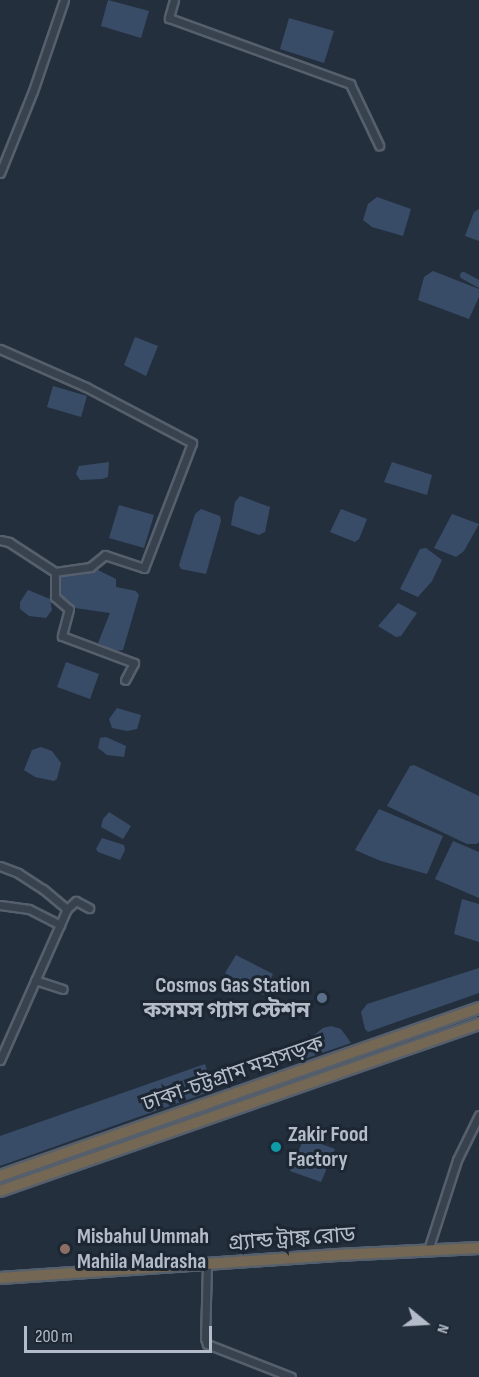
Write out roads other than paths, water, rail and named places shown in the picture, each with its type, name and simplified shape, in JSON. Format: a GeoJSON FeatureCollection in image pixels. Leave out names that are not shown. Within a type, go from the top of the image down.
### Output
{"type":"FeatureCollection","features":[{"type":"Feature","properties":{"kind":"highway","name":"ঢাকা-চট্টগ্রাম মহাসড়ক"},"geometry":{"type":"LineString","coordinates":[[0,1176],[479,1008]]}},
{"type":"Feature","properties":{"kind":"highway","name":"ঢাকা-চট্টগ্রাম মহাসড়ক"},"geometry":{"type":"LineString","coordinates":[[0,1191],[479,1024]]}},
{"type":"Feature","properties":{"kind":"highway","name":"গ্র্যান্ড ট্রাঙ্ক রোড"},"geometry":{"type":"LineString","coordinates":[[0,1278],[479,1248]]}},
{"type":"Feature","properties":{"kind":"street"},"geometry":{"type":"LineString","coordinates":[[0,173],[33,91],[64,0]]}},
{"type":"Feature","properties":{"kind":"street"},"geometry":{"type":"LineString","coordinates":[[174,0],[169,18],[350,84],[379,145]]}},
{"type":"Feature","properties":{"kind":"street"},"geometry":{"type":"LineString","coordinates":[[0,349],[86,387],[192,443],[144,568],[105,555],[90,567],[55,572],[9,542],[0,540]]}},
{"type":"Feature","properties":{"kind":"street"},"geometry":{"type":"LineString","coordinates":[[55,572],[55,597],[69,609],[62,636],[134,663],[125,680]]}},
{"type":"Feature","properties":{"kind":"street"},"geometry":{"type":"LineString","coordinates":[[0,866],[18,873],[43,889],[67,909]]}},
{"type":"Feature","properties":{"kind":"street"},"geometry":{"type":"LineString","coordinates":[[0,1060],[67,909],[76,901],[89,908]]}},
{"type":"Feature","properties":{"kind":"street"},"geometry":{"type":"LineString","coordinates":[[0,905],[28,909],[60,925]]}},
{"type":"Feature","properties":{"kind":"street"},"geometry":{"type":"LineString","coordinates":[[35,980],[63,989]]}},
{"type":"Feature","properties":{"kind":"street"},"geometry":{"type":"LineString","coordinates":[[428,1251],[457,1160],[479,1115]]}},
{"type":"Feature","properties":{"kind":"street"},"geometry":{"type":"LineString","coordinates":[[207,1264],[205,1338],[207,1344],[291,1377]]}},
{"type":"Feature","properties":{"kind":"water"},"geometry":{"type":"Polygon","coordinates":[[[108,0],[149,11],[141,38],[101,26],[108,0]]]}},
{"type":"Feature","properties":{"kind":"water"},"geometry":{"type":"Polygon","coordinates":[[[289,18],[334,31],[324,63],[280,49],[289,18]]]}},
{"type":"Feature","properties":{"kind":"water"},"geometry":{"type":"Polygon","coordinates":[[[377,197],[411,209],[403,236],[372,227],[363,220],[368,204],[377,197]]]}},
{"type":"Feature","properties":{"kind":"water"},"geometry":{"type":"Polygon","coordinates":[[[479,209],[479,241],[465,236],[474,212],[479,209]]]}},
{"type":"Feature","properties":{"kind":"water"},"geometry":{"type":"Polygon","coordinates":[[[433,271],[479,289],[479,297],[469,319],[418,300],[424,277],[433,271]]]}},
{"type":"Feature","properties":{"kind":"water"},"geometry":{"type":"Polygon","coordinates":[[[135,337],[158,346],[146,376],[124,365],[135,337]]]}},
{"type":"Feature","properties":{"kind":"water"},"geometry":{"type":"Polygon","coordinates":[[[53,386],[87,396],[81,417],[47,407],[53,386]]]}},
{"type":"Feature","properties":{"kind":"water"},"geometry":{"type":"Polygon","coordinates":[[[109,462],[108,477],[80,480],[76,474],[79,466],[109,462]]]}},
{"type":"Feature","properties":{"kind":"water"},"geometry":{"type":"Polygon","coordinates":[[[392,462],[432,475],[427,495],[384,482],[392,462]]]}},
{"type":"Feature","properties":{"kind":"water"},"geometry":{"type":"Polygon","coordinates":[[[240,496],[270,507],[265,532],[259,535],[231,525],[235,502],[240,496]]]}},
{"type":"Feature","properties":{"kind":"water"},"geometry":{"type":"Polygon","coordinates":[[[119,505],[154,515],[144,548],[109,538],[119,505]]]}},
{"type":"Feature","properties":{"kind":"water"},"geometry":{"type":"Polygon","coordinates":[[[201,509],[220,516],[221,521],[206,574],[181,569],[179,565],[195,514],[201,509]]]}},
{"type":"Feature","properties":{"kind":"water"},"geometry":{"type":"Polygon","coordinates":[[[341,509],[367,519],[359,539],[355,542],[330,532],[341,509]]]}},
{"type":"Feature","properties":{"kind":"water"},"geometry":{"type":"Polygon","coordinates":[[[452,514],[479,524],[464,551],[456,557],[434,548],[452,514]]]}},
{"type":"Feature","properties":{"kind":"water"},"geometry":{"type":"Polygon","coordinates":[[[426,548],[442,560],[432,581],[418,597],[400,589],[420,549],[426,548]]]}},
{"type":"Feature","properties":{"kind":"water"},"geometry":{"type":"Polygon","coordinates":[[[96,569],[116,579],[116,587],[136,591],[139,595],[123,650],[114,651],[98,643],[110,613],[75,608],[64,603],[58,593],[59,574],[96,569]]]}},
{"type":"Feature","properties":{"kind":"water"},"geometry":{"type":"Polygon","coordinates":[[[28,590],[50,599],[52,610],[46,618],[29,616],[20,609],[20,602],[28,590]]]}},
{"type":"Feature","properties":{"kind":"water"},"geometry":{"type":"Polygon","coordinates":[[[398,603],[417,613],[401,636],[396,637],[378,626],[398,603]]]}},
{"type":"Feature","properties":{"kind":"water"},"geometry":{"type":"Polygon","coordinates":[[[66,662],[99,674],[90,699],[57,687],[66,662]]]}},
{"type":"Feature","properties":{"kind":"water"},"geometry":{"type":"Polygon","coordinates":[[[117,708],[141,715],[137,729],[127,731],[112,728],[109,719],[117,708]]]}},
{"type":"Feature","properties":{"kind":"water"},"geometry":{"type":"Polygon","coordinates":[[[106,737],[126,746],[124,757],[107,755],[98,748],[100,738],[106,737]]]}},
{"type":"Feature","properties":{"kind":"water"},"geometry":{"type":"Polygon","coordinates":[[[41,747],[52,751],[61,763],[57,779],[54,781],[35,777],[24,770],[32,750],[41,747]]]}},
{"type":"Feature","properties":{"kind":"water"},"geometry":{"type":"Polygon","coordinates":[[[414,765],[479,796],[479,842],[477,844],[467,844],[387,806],[410,766],[414,765]]]}},
{"type":"Feature","properties":{"kind":"water"},"geometry":{"type":"Polygon","coordinates":[[[379,809],[443,836],[427,874],[381,861],[355,850],[379,809]]]}},
{"type":"Feature","properties":{"kind":"water"},"geometry":{"type":"Polygon","coordinates":[[[109,812],[131,826],[123,839],[101,827],[103,819],[109,812]]]}},
{"type":"Feature","properties":{"kind":"water"},"geometry":{"type":"Polygon","coordinates":[[[102,838],[124,845],[125,850],[120,860],[98,852],[96,849],[102,838]]]}},
{"type":"Feature","properties":{"kind":"water"},"geometry":{"type":"Polygon","coordinates":[[[453,841],[479,852],[479,898],[435,879],[453,841]]]}},
{"type":"Feature","properties":{"kind":"water"},"geometry":{"type":"Polygon","coordinates":[[[462,899],[479,904],[479,942],[454,934],[462,899]]]}},
{"type":"Feature","properties":{"kind":"water"},"geometry":{"type":"Polygon","coordinates":[[[236,955],[273,974],[263,995],[225,973],[236,955]]]}},
{"type":"Feature","properties":{"kind":"water"},"geometry":{"type":"Polygon","coordinates":[[[479,968],[479,993],[368,1032],[365,1029],[361,1012],[367,1004],[479,968]]]}},
{"type":"Feature","properties":{"kind":"water"},"geometry":{"type":"Polygon","coordinates":[[[331,1026],[341,1029],[351,1043],[304,1059],[314,1035],[323,1028],[331,1026]]]}},
{"type":"Feature","properties":{"kind":"water"},"geometry":{"type":"Polygon","coordinates":[[[205,1064],[212,1086],[209,1092],[0,1166],[0,1136],[205,1064]]]}},
{"type":"Feature","properties":{"kind":"water"},"geometry":{"type":"Polygon","coordinates":[[[304,1138],[335,1149],[321,1182],[290,1171],[304,1138]]]}},
{"type":"Feature","properties":{"kind":"waterway"},"geometry":{"type":"LineString","coordinates":[[463,275],[479,284]]}},
{"type":"Feature","properties":{"kind":"place","name":"Cosmos Gas Station কসমস গ্যাস স্টেশন"},"geometry":{"type":"Point","coordinates":[322,998]}},
{"type":"Feature","properties":{"kind":"place","name":"Zakir Food Factory"},"geometry":{"type":"Point","coordinates":[276,1147]}},
{"type":"Feature","properties":{"kind":"place","name":"Misbahul Ummah Mahila Madrasha"},"geometry":{"type":"Point","coordinates":[65,1249]}}]}
